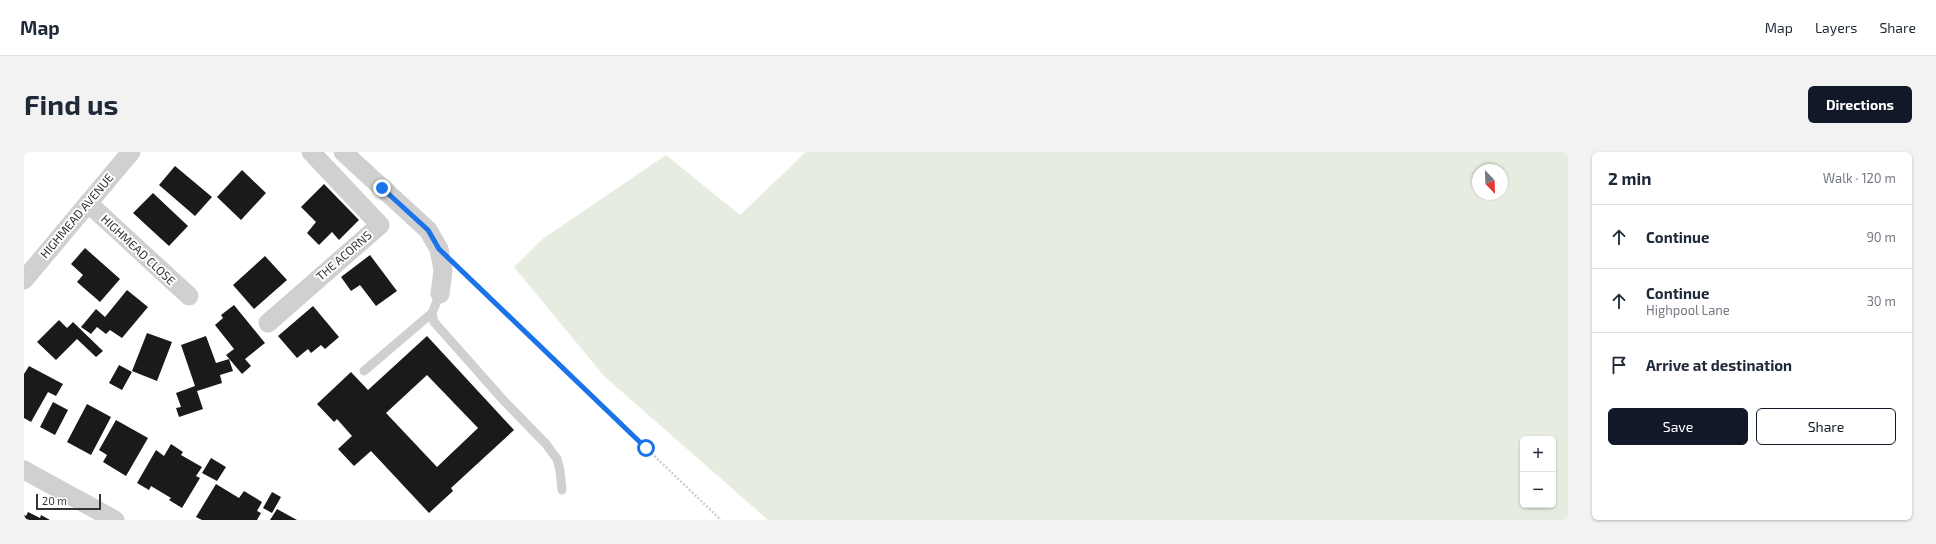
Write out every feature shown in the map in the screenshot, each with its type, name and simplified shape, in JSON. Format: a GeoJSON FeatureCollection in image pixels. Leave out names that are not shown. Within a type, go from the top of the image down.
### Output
{"type":"FeatureCollection","features":[{"type":"Feature","properties":{"kind":"street","name":"HIGHMEAD AVENUE"},"geometry":{"type":"LineString","coordinates":[[24,280],[131,152]]}},
{"type":"Feature","properties":{"kind":"street","name":"THE ACORNS"},"geometry":{"type":"LineString","coordinates":[[268,323],[380,225],[311,152]]}},
{"type":"Feature","properties":{"kind":"street"},"geometry":{"type":"LineString","coordinates":[[343,152],[428,230],[439,249],[443,270],[440,294]]}},
{"type":"Feature","properties":{"kind":"street","name":"HIGHMEAD CLOSE"},"geometry":{"type":"LineString","coordinates":[[88,203],[188,296]]}},
{"type":"Feature","properties":{"kind":"street"},"geometry":{"type":"LineString","coordinates":[[380,225],[402,207]]}},
{"type":"Feature","properties":{"kind":"street"},"geometry":{"type":"LineString","coordinates":[[24,470],[115,520]]}},
{"type":"Feature","properties":{"kind":"lane"},"geometry":{"type":"LineString","coordinates":[[364,371],[432,313],[440,294]]}},
{"type":"Feature","properties":{"kind":"lane"},"geometry":{"type":"LineString","coordinates":[[432,313],[434,322],[505,402],[546,444],[557,459],[560,470],[562,490]]}},
{"type":"Feature","properties":{"kind":"path"},"geometry":{"type":"LineString","coordinates":[[461,270],[721,520]]}},
{"type":"Feature","properties":{"kind":"shaded area"},"geometry":{"type":"Polygon","coordinates":[[[806,152],[1568,152],[1568,520],[768,520],[604,376],[514,267],[544,238],[666,155],[740,215],[806,152]]]}},
{"type":"Feature","properties":{"kind":"building"},"geometry":{"type":"Polygon","coordinates":[[[175,166],[212,197],[195,216],[159,185],[175,166]]]}},
{"type":"Feature","properties":{"kind":"building"},"geometry":{"type":"Polygon","coordinates":[[[242,170],[266,193],[241,220],[217,197],[242,170]]]}},
{"type":"Feature","properties":{"kind":"building"},"geometry":{"type":"Polygon","coordinates":[[[324,184],[359,220],[339,240],[332,232],[319,245],[307,233],[316,222],[301,207],[324,184]]]}},
{"type":"Feature","properties":{"kind":"building"},"geometry":{"type":"Polygon","coordinates":[[[153,193],[188,226],[169,246],[133,213],[153,193]]]}},
{"type":"Feature","properties":{"kind":"building"},"geometry":{"type":"Polygon","coordinates":[[[85,248],[120,279],[100,302],[77,282],[83,275],[71,264],[85,248]]]}},
{"type":"Feature","properties":{"kind":"building"},"geometry":{"type":"Polygon","coordinates":[[[370,255],[397,291],[376,306],[360,285],[351,291],[341,277],[370,255]]]}},
{"type":"Feature","properties":{"kind":"building"},"geometry":{"type":"Polygon","coordinates":[[[265,256],[287,280],[254,309],[233,285],[265,256]]]}},
{"type":"Feature","properties":{"kind":"building"},"geometry":{"type":"Polygon","coordinates":[[[127,290],[148,307],[122,338],[110,330],[106,334],[97,327],[91,334],[81,327],[96,309],[105,317],[127,290]]]}},
{"type":"Feature","properties":{"kind":"building"},"geometry":{"type":"Polygon","coordinates":[[[234,305],[265,343],[245,359],[251,366],[242,374],[226,355],[234,349],[215,325],[223,318],[221,315],[234,305]]]}},
{"type":"Feature","properties":{"kind":"building"},"geometry":{"type":"Polygon","coordinates":[[[313,306],[339,337],[325,349],[321,345],[311,353],[308,349],[297,358],[278,336],[313,306]]]}},
{"type":"Feature","properties":{"kind":"building"},"geometry":{"type":"Polygon","coordinates":[[[59,320],[67,328],[73,322],[103,351],[96,357],[77,339],[56,360],[37,342],[59,320]]]}},
{"type":"Feature","properties":{"kind":"building"},"geometry":{"type":"Polygon","coordinates":[[[147,333],[172,342],[157,381],[132,371],[147,333]]]}},
{"type":"Feature","properties":{"kind":"building"},"geometry":{"type":"Polygon","coordinates":[[[206,336],[216,363],[229,359],[233,371],[220,375],[222,383],[197,391],[203,409],[179,417],[176,408],[181,407],[176,393],[195,386],[181,345],[206,336]]]}},
{"type":"Feature","properties":{"kind":"building"},"geometry":{"type":"Polygon","coordinates":[[[427,336],[514,430],[451,488],[453,491],[429,513],[371,451],[354,466],[338,449],[352,436],[337,419],[334,422],[317,404],[351,372],[368,390],[427,336]],[[427,375],[386,413],[437,467],[478,428],[427,375]]]}},
{"type":"Feature","properties":{"kind":"building"},"geometry":{"type":"Polygon","coordinates":[[[119,365],[132,372],[122,390],[109,383],[119,365]]]}},
{"type":"Feature","properties":{"kind":"building"},"geometry":{"type":"Polygon","coordinates":[[[29,366],[63,384],[56,396],[48,392],[31,422],[24,418],[24,374],[29,366]]]}},
{"type":"Feature","properties":{"kind":"building"},"geometry":{"type":"Polygon","coordinates":[[[53,402],[68,410],[55,435],[40,427],[53,402]]]}},
{"type":"Feature","properties":{"kind":"building"},"geometry":{"type":"Polygon","coordinates":[[[87,404],[111,417],[91,455],[67,442],[87,404]]]}},
{"type":"Feature","properties":{"kind":"building"},"geometry":{"type":"Polygon","coordinates":[[[116,420],[148,438],[126,476],[103,462],[107,455],[99,450],[116,420]]]}},
{"type":"Feature","properties":{"kind":"building"},"geometry":{"type":"Polygon","coordinates":[[[171,444],[183,452],[181,455],[202,467],[196,476],[200,478],[182,508],[169,500],[171,498],[151,486],[149,490],[137,483],[156,450],[164,456],[171,444]]]}},
{"type":"Feature","properties":{"kind":"building"},"geometry":{"type":"Polygon","coordinates":[[[211,458],[226,467],[217,481],[202,473],[211,458]]]}},
{"type":"Feature","properties":{"kind":"building"},"geometry":{"type":"Polygon","coordinates":[[[216,484],[239,498],[244,491],[262,502],[257,511],[261,513],[257,520],[202,520],[196,517],[216,484]]]}},
{"type":"Feature","properties":{"kind":"building"},"geometry":{"type":"Polygon","coordinates":[[[272,492],[281,497],[272,513],[263,508],[272,492]]]}},
{"type":"Feature","properties":{"kind":"building"},"geometry":{"type":"Polygon","coordinates":[[[277,509],[297,520],[270,520],[277,509]]]}},
{"type":"Feature","properties":{"kind":"building"},"geometry":{"type":"Polygon","coordinates":[[[28,512],[40,518],[41,515],[50,520],[24,520],[24,515],[26,516],[28,512]]]}},
{"type":"Feature","properties":{"kind":"route"},"geometry":{"type":"LineString","coordinates":[[382,188],[428,230],[439,249],[646,448]]}}]}
